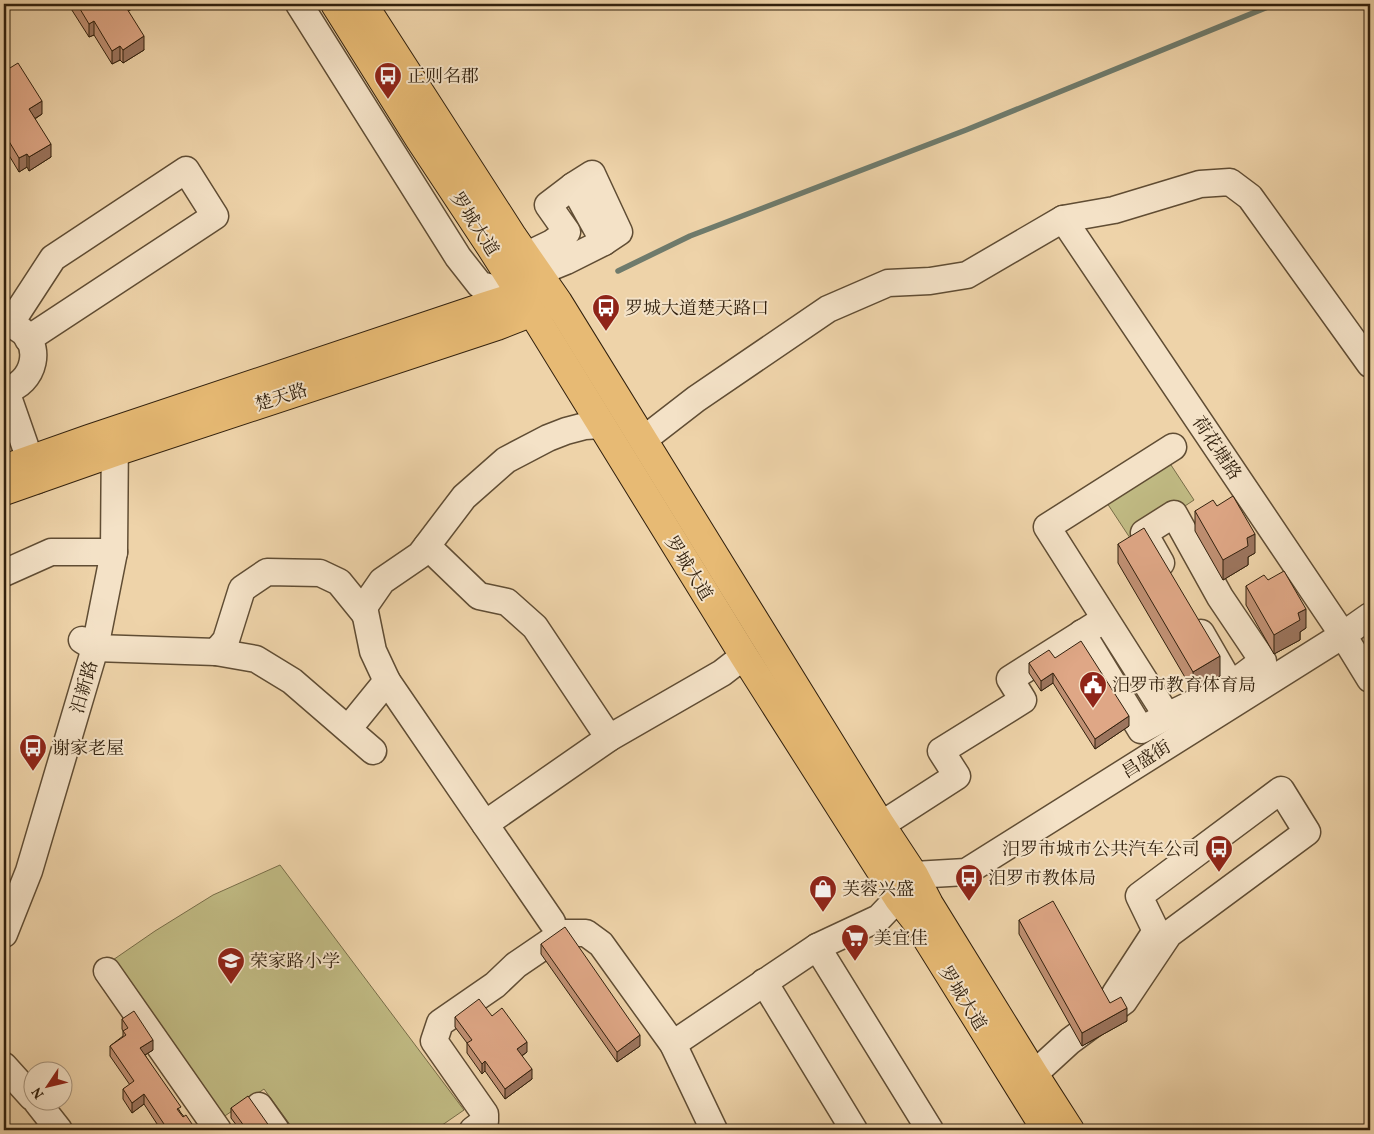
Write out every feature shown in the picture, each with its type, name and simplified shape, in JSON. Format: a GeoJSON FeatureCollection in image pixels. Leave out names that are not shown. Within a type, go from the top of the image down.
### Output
{"type":"FeatureCollection","features":[{"type":"Feature","properties":{"kind":"main road","name":"罗城大道"},"geometry":{"type":"LineString","coordinates":[[335,4],[526,304],[744,656],[898,898],[916,921],[1046,1130]]}},
{"type":"Feature","properties":{"kind":"main road","name":"罗城大道"},"geometry":{"type":"LineString","coordinates":[[363,4],[543,279],[881,825],[914,875],[929,904],[1070,1130]]}},
{"type":"Feature","properties":{"kind":"main road","name":"楚天路"},"geometry":{"type":"LineString","coordinates":[[4,492],[34,470],[486,306],[526,304],[543,279]]}},
{"type":"Feature","properties":{"kind":"main road","name":"楚天路"},"geometry":{"type":"LineString","coordinates":[[4,469],[34,470]]}},
{"type":"Feature","properties":{"kind":"main road"},"geometry":{"type":"LineString","coordinates":[[1030,1104],[1037,1130]]}},
{"type":"Feature","properties":{"kind":"street"},"geometry":{"type":"LineString","coordinates":[[300,4],[458,257],[480,285],[526,304]]}},
{"type":"Feature","properties":{"kind":"street"},"geometry":{"type":"LineString","coordinates":[[186,170],[215,216],[14,328],[53,258],[186,170]]}},
{"type":"Feature","properties":{"kind":"street"},"geometry":{"type":"LineString","coordinates":[[643,440],[696,399],[828,309],[888,283],[930,281],[967,275],[1062,219],[1114,210],[1200,184],[1230,182],[1250,197],[1370,364]]}},
{"type":"Feature","properties":{"kind":"street"},"geometry":{"type":"LineString","coordinates":[[573,186],[604,242],[566,261],[543,279],[552,242],[567,232],[548,205],[573,186]]}},
{"type":"Feature","properties":{"kind":"street","name":"荷花塘路"},"geometry":{"type":"LineString","coordinates":[[1062,219],[1343,635],[1370,679]]}},
{"type":"Feature","properties":{"kind":"street"},"geometry":{"type":"LineString","coordinates":[[14,328],[33,349],[33,360],[31,371],[25,380],[16,387],[5,391],[34,470]]}},
{"type":"Feature","properties":{"kind":"street"},"geometry":{"type":"LineString","coordinates":[[552,922],[387,681],[374,651],[364,607],[382,581],[420,554],[464,498],[506,460],[548,438],[566,431],[585,426],[600,425]]}},
{"type":"Feature","properties":{"kind":"street","name":"汨新路"},"geometry":{"type":"LineString","coordinates":[[4,934],[29,871],[75,719],[88,644],[108,552],[104,445]]}},
{"type":"Feature","properties":{"kind":"street"},"geometry":{"type":"LineString","coordinates":[[1167,716],[1047,528],[1173,447]]}},
{"type":"Feature","properties":{"kind":"street"},"geometry":{"type":"LineString","coordinates":[[1082,634],[1142,730],[1231,685],[1263,661],[1220,597],[1174,514],[1144,533],[1173,584]]}},
{"type":"Feature","properties":{"kind":"street"},"geometry":{"type":"LineString","coordinates":[[427,546],[479,596],[507,602],[535,628],[609,738]]}},
{"type":"Feature","properties":{"kind":"street"},"geometry":{"type":"LineString","coordinates":[[4,573],[50,552],[108,552]]}},
{"type":"Feature","properties":{"kind":"street"},"geometry":{"type":"LineString","coordinates":[[216,652],[226,640],[242,589],[267,572],[320,574],[339,582],[366,614]]}},
{"type":"Feature","properties":{"kind":"street"},"geometry":{"type":"LineString","coordinates":[[1188,609],[1231,685]]}},
{"type":"Feature","properties":{"kind":"street","name":"昌盛街"},"geometry":{"type":"LineString","coordinates":[[914,875],[966,872],[1343,635],[1370,616]]}},
{"type":"Feature","properties":{"kind":"street"},"geometry":{"type":"LineString","coordinates":[[881,825],[957,776],[941,751],[1022,700],[1010,680],[1105,619]]}},
{"type":"Feature","properties":{"kind":"street"},"geometry":{"type":"LineString","coordinates":[[4,896],[76,664],[88,644],[216,652],[256,659],[292,681],[373,751]]}},
{"type":"Feature","properties":{"kind":"street"},"geometry":{"type":"LineString","coordinates":[[485,824],[609,738],[722,673],[744,656]]}},
{"type":"Feature","properties":{"kind":"street"},"geometry":{"type":"LineString","coordinates":[[348,729],[387,681]]}},
{"type":"Feature","properties":{"kind":"street"},"geometry":{"type":"LineString","coordinates":[[1034,1074],[1070,1041],[1124,1001],[1169,934],[1307,832],[1280,790],[1139,896],[1156,931],[1115,994],[1124,1001]]}},
{"type":"Feature","properties":{"kind":"street"},"geometry":{"type":"LineString","coordinates":[[673,1044],[817,947],[879,918],[898,898]]}},
{"type":"Feature","properties":{"kind":"street"},"geometry":{"type":"LineString","coordinates":[[473,1130],[485,1121],[485,1114],[434,1041],[440,1023],[495,985],[516,965],[563,933],[586,933],[601,944],[673,1044],[714,1130]]}},
{"type":"Feature","properties":{"kind":"street"},"geometry":{"type":"LineString","coordinates":[[817,947],[930,1130]]}},
{"type":"Feature","properties":{"kind":"street"},"geometry":{"type":"LineString","coordinates":[[107,972],[218,1130]]}},
{"type":"Feature","properties":{"kind":"street"},"geometry":{"type":"LineString","coordinates":[[764,982],[854,1130]]}},
{"type":"Feature","properties":{"kind":"street"},"geometry":{"type":"LineString","coordinates":[[4,1066],[22,1086]]}},
{"type":"Feature","properties":{"kind":"street"},"geometry":{"type":"LineString","coordinates":[[259,1106],[276,1130]]}},
{"type":"Feature","properties":{"kind":"street"},"geometry":{"type":"LineString","coordinates":[[44,1112],[59,1130]]}},
{"type":"Feature","properties":{"kind":"shaded area"},"geometry":{"type":"Polygon","coordinates":[[[1169,462],[1194,500],[1132,541],[1107,503],[1169,462]]]}},
{"type":"Feature","properties":{"kind":"shaded area","name":"荣家路小学"},"geometry":{"type":"Polygon","coordinates":[[[280,865],[464,1110],[435,1130],[294,1130],[264,1089],[219,1120],[110,962],[213,895],[280,865]]]}},
{"type":"Feature","properties":{"kind":"building"},"geometry":{"type":"Polygon","coordinates":[[[77,4],[124,4],[144,36],[123,50],[120,46],[112,51],[94,21],[89,24],[77,4]]]}},
{"type":"Feature","properties":{"kind":"building"},"geometry":{"type":"Polygon","coordinates":[[[18,63],[42,101],[29,109],[51,144],[29,157],[27,154],[19,158],[4,133],[4,68],[5,71],[18,63]]]}},
{"type":"Feature","properties":{"kind":"building"},"geometry":{"type":"Polygon","coordinates":[[[1233,496],[1255,534],[1247,538],[1248,546],[1223,560],[1195,511],[1213,500],[1217,506],[1233,496]]]}},
{"type":"Feature","properties":{"kind":"building"},"geometry":{"type":"Polygon","coordinates":[[[1144,528],[1220,656],[1193,672],[1118,544],[1144,528]]]}},
{"type":"Feature","properties":{"kind":"building"},"geometry":{"type":"Polygon","coordinates":[[[1284,571],[1306,609],[1298,613],[1300,620],[1274,635],[1246,586],[1264,575],[1268,580],[1284,571]]]}},
{"type":"Feature","properties":{"kind":"building","name":"汨罗市教育体育局"},"geometry":{"type":"Polygon","coordinates":[[[1081,641],[1129,716],[1095,739],[1053,673],[1041,681],[1029,663],[1049,650],[1055,658],[1081,641]]]}},
{"type":"Feature","properties":{"kind":"building"},"geometry":{"type":"Polygon","coordinates":[[[1053,901],[1110,1003],[1121,997],[1127,1008],[1082,1033],[1019,920],[1053,901]]]}},
{"type":"Feature","properties":{"kind":"building"},"geometry":{"type":"Polygon","coordinates":[[[565,927],[640,1035],[617,1052],[541,944],[565,927]]]}},
{"type":"Feature","properties":{"kind":"building"},"geometry":{"type":"Polygon","coordinates":[[[479,999],[492,1016],[502,1008],[527,1042],[517,1049],[532,1069],[505,1089],[485,1061],[482,1064],[467,1043],[472,1040],[455,1017],[479,999]]]}},
{"type":"Feature","properties":{"kind":"building"},"geometry":{"type":"Polygon","coordinates":[[[134,1011],[153,1040],[140,1048],[181,1107],[177,1109],[183,1117],[186,1115],[196,1130],[168,1130],[144,1094],[132,1103],[123,1089],[134,1081],[110,1046],[126,1035],[123,1031],[128,1028],[122,1019],[134,1011]]]}},
{"type":"Feature","properties":{"kind":"building"},"geometry":{"type":"Polygon","coordinates":[[[248,1096],[272,1130],[247,1130],[231,1108],[248,1096]]]}},
{"type":"Feature","properties":{"kind":"waterway"},"geometry":{"type":"LineString","coordinates":[[618,271],[690,236],[966,130],[1275,4]]}},
{"type":"Feature","properties":{"kind":"place","name":"正则名郡"},"geometry":{"type":"Point","coordinates":[388,100]}},
{"type":"Feature","properties":{"kind":"place","name":"罗城大道楚天路口"},"geometry":{"type":"Point","coordinates":[606,332]}},
{"type":"Feature","properties":{"kind":"place","name":"汨罗市教育体育局"},"geometry":{"type":"Point","coordinates":[1093,709]}},
{"type":"Feature","properties":{"kind":"place","name":"谢家老屋"},"geometry":{"type":"Point","coordinates":[33,772]}},
{"type":"Feature","properties":{"kind":"place","name":"汨罗市城市公共汽车公司"},"geometry":{"type":"Point","coordinates":[1219,873]}},
{"type":"Feature","properties":{"kind":"place","name":"汨罗市教体局"},"geometry":{"type":"Point","coordinates":[969,902]}},
{"type":"Feature","properties":{"kind":"place","name":"芙蓉兴盛"},"geometry":{"type":"Point","coordinates":[823,913]}},
{"type":"Feature","properties":{"kind":"place","name":"美宜佳"},"geometry":{"type":"Point","coordinates":[855,962]}},
{"type":"Feature","properties":{"kind":"place","name":"荣家路小学"},"geometry":{"type":"Point","coordinates":[231,985]}}]}
